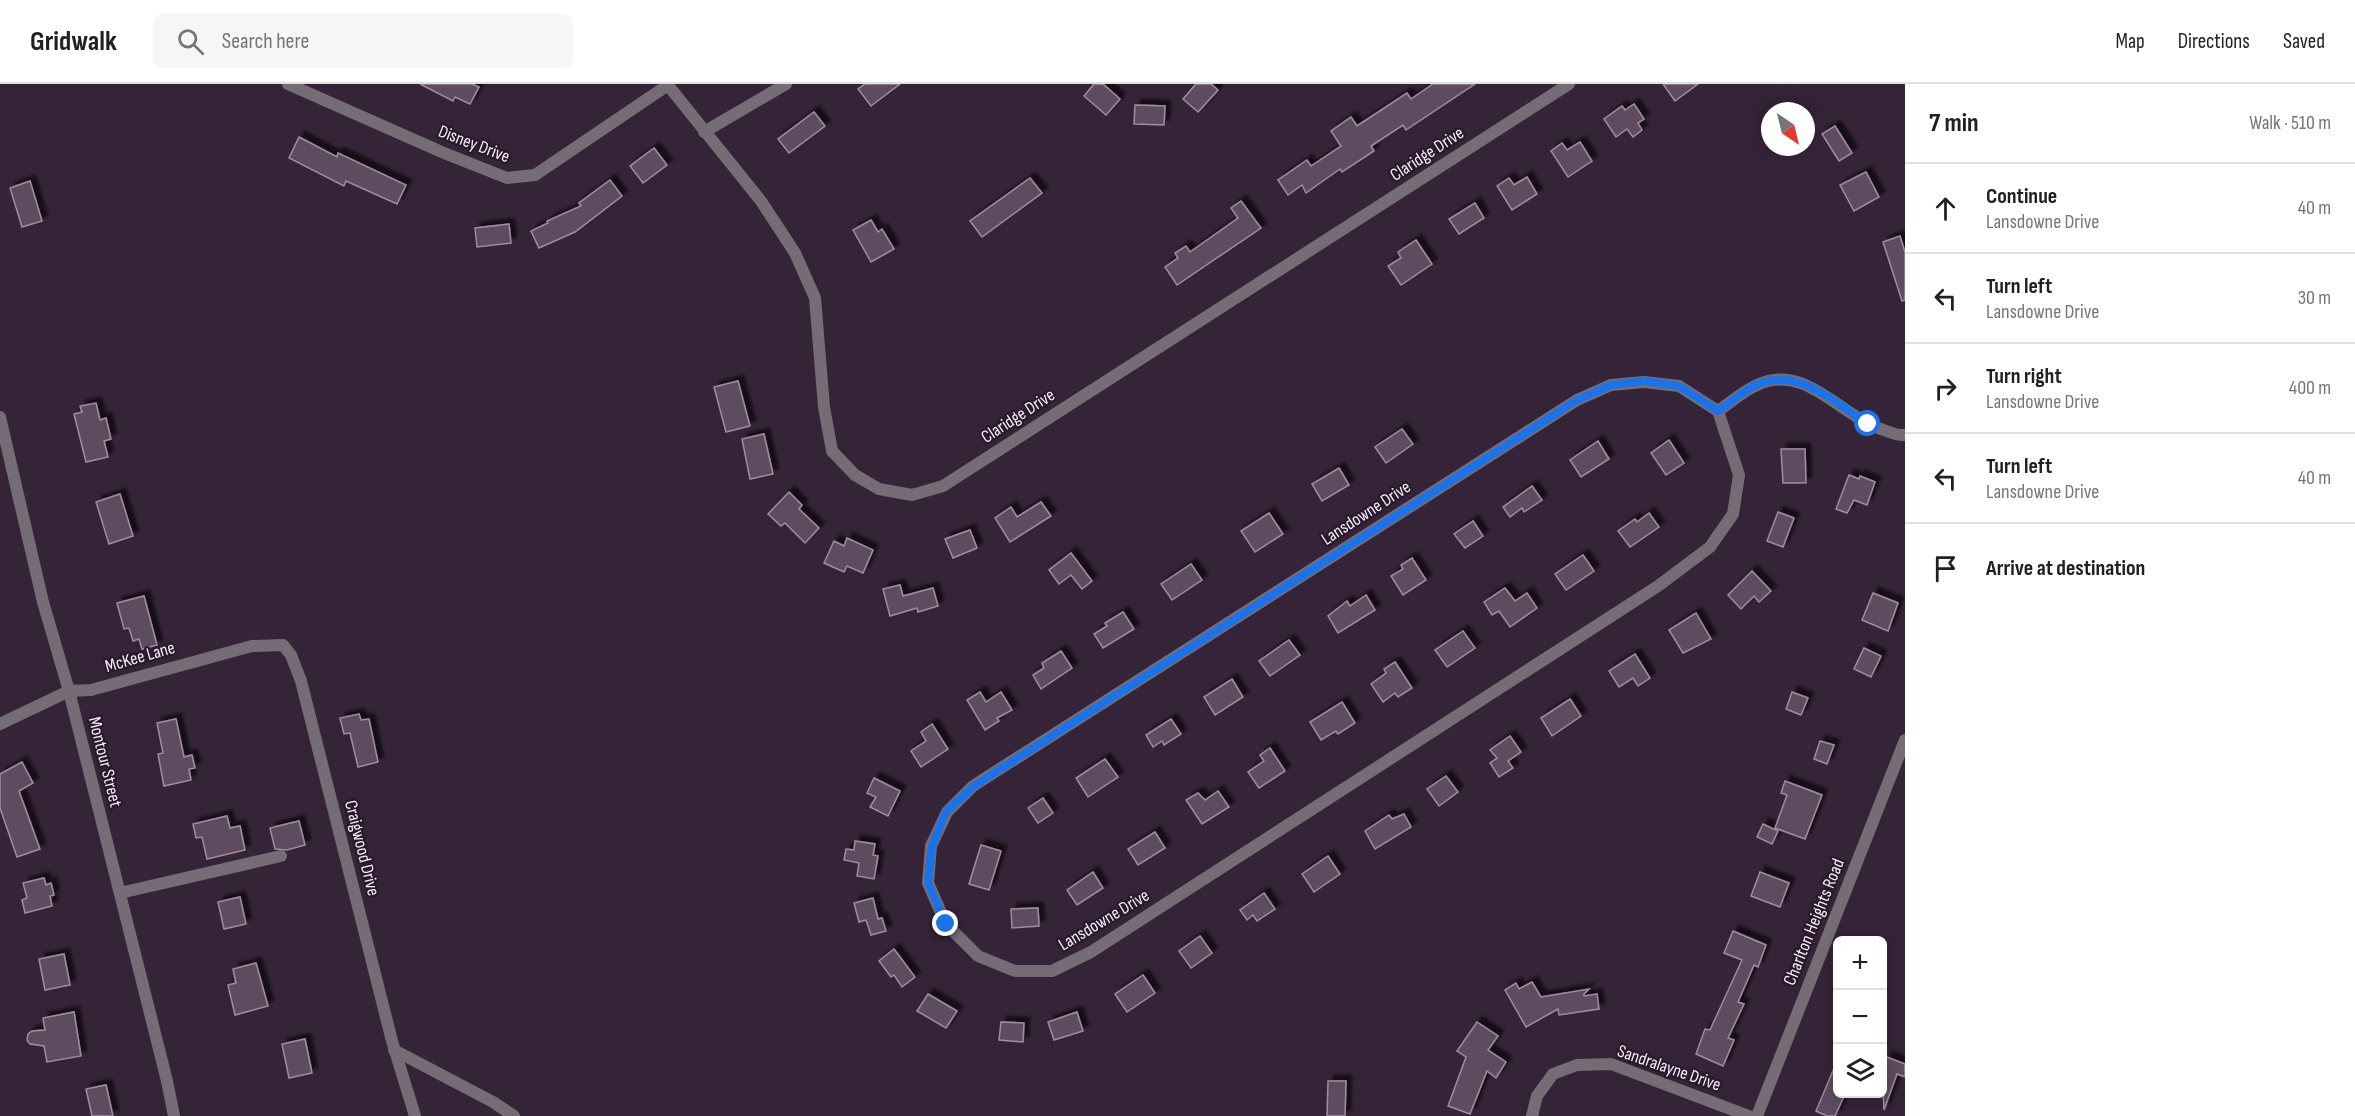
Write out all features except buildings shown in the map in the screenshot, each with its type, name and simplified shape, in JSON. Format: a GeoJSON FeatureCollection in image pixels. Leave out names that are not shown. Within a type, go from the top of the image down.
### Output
{"type":"FeatureCollection","features":[{"type":"Feature","properties":{"kind":"street","name":"Disney Drive"},"geometry":{"type":"LineString","coordinates":[[288,84],[444,153],[507,178],[535,175],[668,85]]}},
{"type":"Feature","properties":{"kind":"street"},"geometry":{"type":"LineString","coordinates":[[704,132],[786,84]]}},
{"type":"Feature","properties":{"kind":"street","name":"Claridge Drive"},"geometry":{"type":"LineString","coordinates":[[668,85],[766,210],[795,253],[815,298],[824,407],[832,451],[855,475],[879,489],[912,495],[943,486],[1569,84]]}},
{"type":"Feature","properties":{"kind":"street"},"geometry":{"type":"LineString","coordinates":[[1718,411],[1757,385],[1786,378],[1812,387],[1868,424],[1905,435]]}},
{"type":"Feature","properties":{"kind":"street","name":"Lansdowne Drive"},"geometry":{"type":"LineString","coordinates":[[1644,381],[1679,386],[1718,411],[1739,475],[1733,514],[1710,547],[1658,586],[1091,952],[1052,971],[1015,971],[978,956],[946,924],[928,883],[932,846],[946,812],[974,786],[1577,400],[1611,385],[1644,381]]}},
{"type":"Feature","properties":{"kind":"street","name":"Montour Street"},"geometry":{"type":"LineString","coordinates":[[0,417],[43,602],[69,691],[174,1116]]}},
{"type":"Feature","properties":{"kind":"street","name":"McKee Lane"},"geometry":{"type":"LineString","coordinates":[[0,724],[69,691],[91,690],[252,646],[283,645],[291,655]]}},
{"type":"Feature","properties":{"kind":"street","name":"Craigwood Drive"},"geometry":{"type":"LineString","coordinates":[[291,655],[302,681],[394,1050],[415,1116]]}},
{"type":"Feature","properties":{"kind":"street","name":"Charlton Heights Road"},"geometry":{"type":"LineString","coordinates":[[1757,1116],[1905,740]]}},
{"type":"Feature","properties":{"kind":"street"},"geometry":{"type":"LineString","coordinates":[[120,893],[281,856]]}},
{"type":"Feature","properties":{"kind":"street"},"geometry":{"type":"LineString","coordinates":[[394,1050],[514,1116]]}},
{"type":"Feature","properties":{"kind":"street","name":"Sandralayne Drive"},"geometry":{"type":"LineString","coordinates":[[1532,1116],[1537,1096],[1553,1074],[1577,1065],[1611,1064],[1749,1116]]}},
{"type":"Feature","properties":{"kind":"route"},"geometry":{"type":"LineString","coordinates":[[946,924],[928,883],[932,846],[946,812],[974,786],[1577,400],[1611,385],[1644,381],[1679,386],[1718,411],[1757,385],[1786,378],[1812,387],[1868,424]]}}]}
